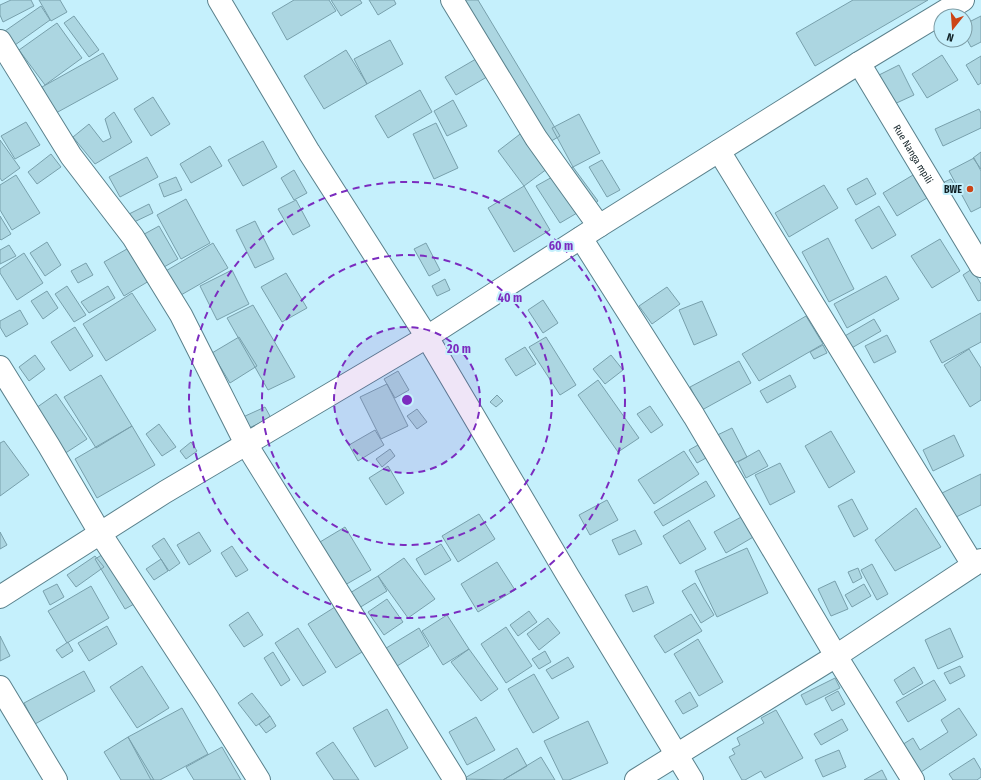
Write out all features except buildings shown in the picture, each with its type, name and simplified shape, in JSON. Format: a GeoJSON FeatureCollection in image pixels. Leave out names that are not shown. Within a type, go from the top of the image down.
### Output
{"type":"FeatureCollection","features":[{"type":"Feature","properties":{"kind":"street"},"geometry":{"type":"LineString","coordinates":[[219,0],[310,152],[427,337],[568,576],[692,780]]}},
{"type":"Feature","properties":{"kind":"street"},"geometry":{"type":"LineString","coordinates":[[452,0],[536,138],[599,226]]}},
{"type":"Feature","properties":{"kind":"street"},"geometry":{"type":"LineString","coordinates":[[0,597],[165,492],[427,337],[599,226],[859,63],[963,0]]}},
{"type":"Feature","properties":{"kind":"street"},"geometry":{"type":"LineString","coordinates":[[0,42],[71,156],[133,237],[181,315],[246,444],[455,780]]}},
{"type":"Feature","properties":{"kind":"street","name":"Rue Nanga mpili"},"geometry":{"type":"LineString","coordinates":[[859,63],[981,266]]}},
{"type":"Feature","properties":{"kind":"street"},"geometry":{"type":"LineString","coordinates":[[636,780],[836,656],[977,562],[719,151]]}},
{"type":"Feature","properties":{"kind":"street"},"geometry":{"type":"LineString","coordinates":[[581,238],[694,416],[836,656],[913,780]]}},
{"type":"Feature","properties":{"kind":"street"},"geometry":{"type":"LineString","coordinates":[[0,367],[49,446],[100,533],[207,697],[259,780]]}},
{"type":"Feature","properties":{"kind":"street"},"geometry":{"type":"LineString","coordinates":[[0,687],[56,780]]}},
{"type":"Feature","properties":{"kind":"place","name":"BWE"},"geometry":{"type":"Point","coordinates":[970,189]}}]}
